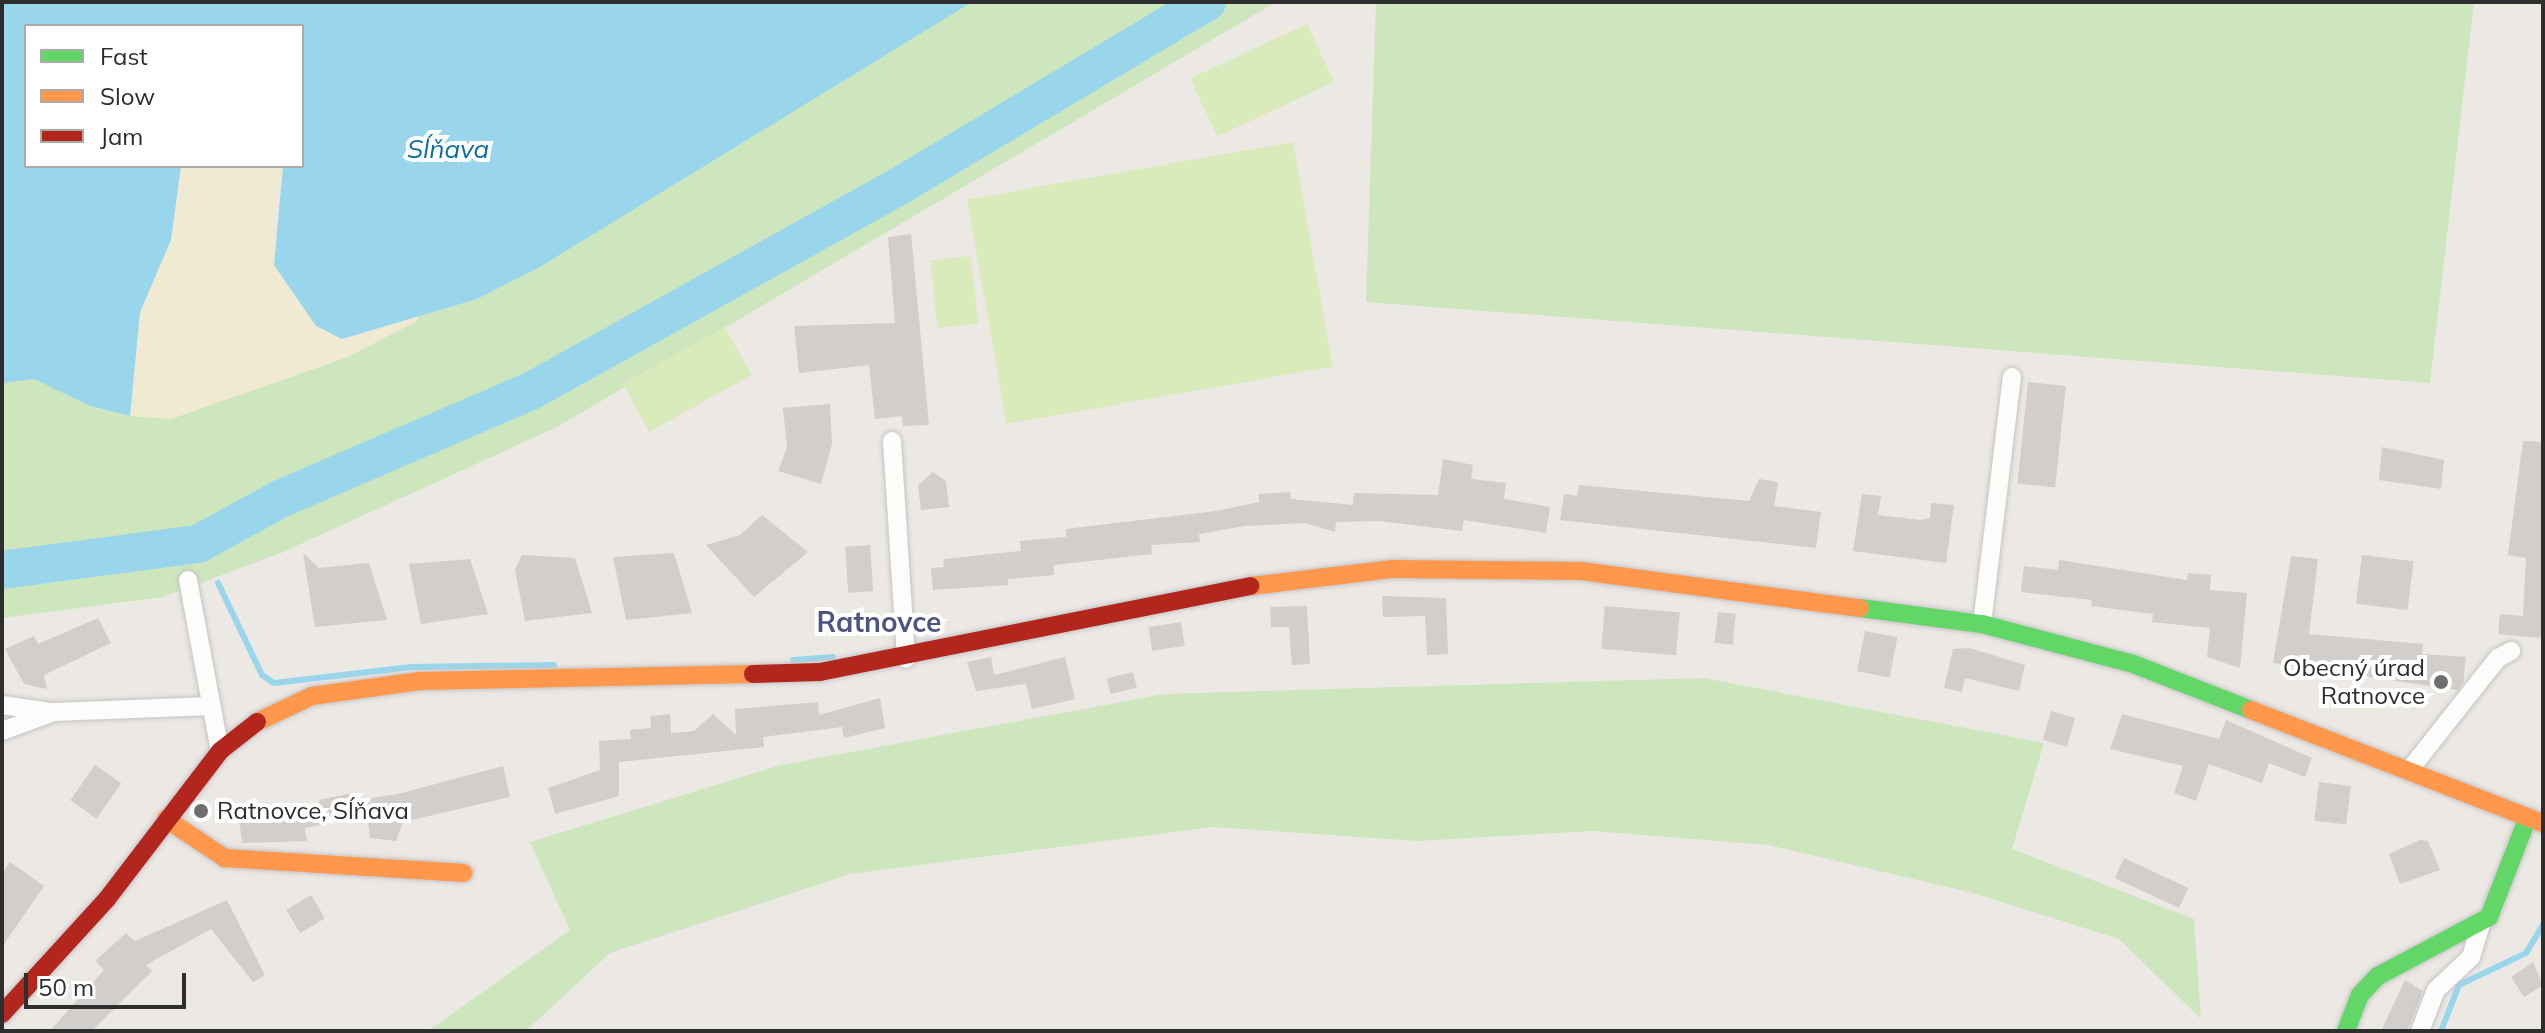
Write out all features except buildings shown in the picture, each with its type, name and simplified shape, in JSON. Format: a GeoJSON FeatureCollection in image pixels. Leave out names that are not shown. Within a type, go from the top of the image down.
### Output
{"type":"FeatureCollection","features":[{"type":"Feature","properties":{"kind":"main road"},"geometry":{"type":"LineString","coordinates":[[2,1014],[107,899],[220,751],[285,705],[359,686],[766,677],[906,659],[1206,591],[1391,569],[1581,571],[1982,624],[2133,664],[2411,768],[2537,820],[2481,925],[2378,976],[2360,995],[2346,1031]]}},
{"type":"Feature","properties":{"kind":"main road"},"geometry":{"type":"LineString","coordinates":[[166,819],[194,844],[225,858],[464,873]]}},
{"type":"Feature","properties":{"kind":"street"},"geometry":{"type":"LineString","coordinates":[[1982,624],[2012,377]]}},
{"type":"Feature","properties":{"kind":"street"},"geometry":{"type":"LineString","coordinates":[[892,441],[906,659]]}},
{"type":"Feature","properties":{"kind":"street"},"geometry":{"type":"LineString","coordinates":[[188,580],[220,751]]}},
{"type":"Feature","properties":{"kind":"street"},"geometry":{"type":"LineString","coordinates":[[2411,768],[2498,658],[2511,651]]}},
{"type":"Feature","properties":{"kind":"street"},"geometry":{"type":"LineString","coordinates":[[2,705],[54,712],[212,706]]}},
{"type":"Feature","properties":{"kind":"street"},"geometry":{"type":"LineString","coordinates":[[2,731],[54,712]]}},
{"type":"Feature","properties":{"kind":"street"},"geometry":{"type":"LineString","coordinates":[[2420,1031],[2436,990],[2471,957],[2481,925]]}},
{"type":"Feature","properties":{"kind":"green space"},"geometry":{"type":"Polygon","coordinates":[[[972,2],[1276,2],[557,427],[281,553],[163,597],[2,618],[2,383],[34,379],[99,409],[171,419],[248,390],[417,321],[419,313],[477,299],[972,2]]]}},
{"type":"Feature","properties":{"kind":"green space"},"geometry":{"type":"Polygon","coordinates":[[[1376,2],[2474,2],[2430,383],[1366,302],[1376,2]]]}},
{"type":"Feature","properties":{"kind":"green space"},"geometry":{"type":"Polygon","coordinates":[[[1307,24],[1334,82],[1217,137],[1190,79],[1307,24]]]}},
{"type":"Feature","properties":{"kind":"green space"},"geometry":{"type":"Polygon","coordinates":[[[1293,142],[1333,367],[1007,424],[967,199],[1293,142]]]}},
{"type":"Feature","properties":{"kind":"green space"},"geometry":{"type":"Polygon","coordinates":[[[971,256],[978,324],[937,328],[930,260],[971,256]]]}},
{"type":"Feature","properties":{"kind":"green space"},"geometry":{"type":"Polygon","coordinates":[[[725,327],[752,375],[649,432],[623,384],[725,327]]]}},
{"type":"Feature","properties":{"kind":"green space"},"geometry":{"type":"Polygon","coordinates":[[[1704,678],[2044,743],[2012,849],[2194,919],[2201,1019],[2119,939],[1973,893],[1768,845],[1593,831],[1417,841],[1213,827],[850,874],[610,953],[526,1031],[428,1031],[570,930],[530,842],[781,765],[1164,694],[1704,678]]]}},
{"type":"Feature","properties":{"kind":"sand"},"geometry":{"type":"Polygon","coordinates":[[[181,168],[283,168],[273,219],[277,271],[310,317],[342,339],[419,313],[417,321],[348,357],[171,419],[130,416],[140,312],[171,240],[181,168]]]}},
{"type":"Feature","properties":{"kind":"water","name":"Sĺňava"},"geometry":{"type":"Polygon","coordinates":[[[2,2],[972,2],[538,268],[477,299],[342,339],[316,326],[274,265],[283,168],[304,168],[304,24],[24,24],[24,168],[181,168],[171,240],[140,312],[130,416],[90,406],[34,379],[2,383],[2,2]]]}},
{"type":"Feature","properties":{"kind":"waterway"},"geometry":{"type":"LineString","coordinates":[[2,570],[198,544],[280,499],[531,391],[906,182],[1207,2]]}},
{"type":"Feature","properties":{"kind":"waterway"},"geometry":{"type":"LineString","coordinates":[[203,542],[207,553]]}},
{"type":"Feature","properties":{"kind":"waterway"},"geometry":{"type":"LineString","coordinates":[[218,583],[262,675],[274,683],[411,667],[554,665]]}},
{"type":"Feature","properties":{"kind":"waterway"},"geometry":{"type":"LineString","coordinates":[[793,660],[833,657]]}},
{"type":"Feature","properties":{"kind":"waterway"},"geometry":{"type":"LineString","coordinates":[[2441,1031],[2459,985],[2526,953],[2543,925]]}},
{"type":"Feature","properties":{"kind":"traffic: fast"},"geometry":{"type":"LineString","coordinates":[[1860,608],[1982,624],[2133,664],[2251,710]]}},
{"type":"Feature","properties":{"kind":"traffic: fast"},"geometry":{"type":"LineString","coordinates":[[2346,1031],[2360,995],[2378,976],[2489,917],[2528,817]]}},
{"type":"Feature","properties":{"kind":"traffic: slow"},"geometry":{"type":"LineString","coordinates":[[1251,586],[1391,569],[1581,571],[1860,608]]}},
{"type":"Feature","properties":{"kind":"traffic: slow"},"geometry":{"type":"LineString","coordinates":[[257,722],[312,696],[420,681],[753,674]]}},
{"type":"Feature","properties":{"kind":"traffic: slow"},"geometry":{"type":"LineString","coordinates":[[2251,710],[2543,823]]}},
{"type":"Feature","properties":{"kind":"traffic: slow"},"geometry":{"type":"LineString","coordinates":[[166,819],[225,858],[464,873]]}},
{"type":"Feature","properties":{"kind":"traffic: jam"},"geometry":{"type":"LineString","coordinates":[[753,674],[820,672],[1251,586]]}},
{"type":"Feature","properties":{"kind":"traffic: jam"},"geometry":{"type":"LineString","coordinates":[[2,1014],[107,899],[220,751],[257,722]]}},
{"type":"Feature","properties":{"kind":"place","name":"Obecný úrad Ratnovce"},"geometry":{"type":"Point","coordinates":[2441,682]}},
{"type":"Feature","properties":{"kind":"place","name":"Ratnovce, Sĺňava"},"geometry":{"type":"Point","coordinates":[201,811]}},
{"type":"Feature","properties":{"kind":"district","name":"Ratnovce"},"geometry":{"type":"Point","coordinates":[879,622]}}]}
